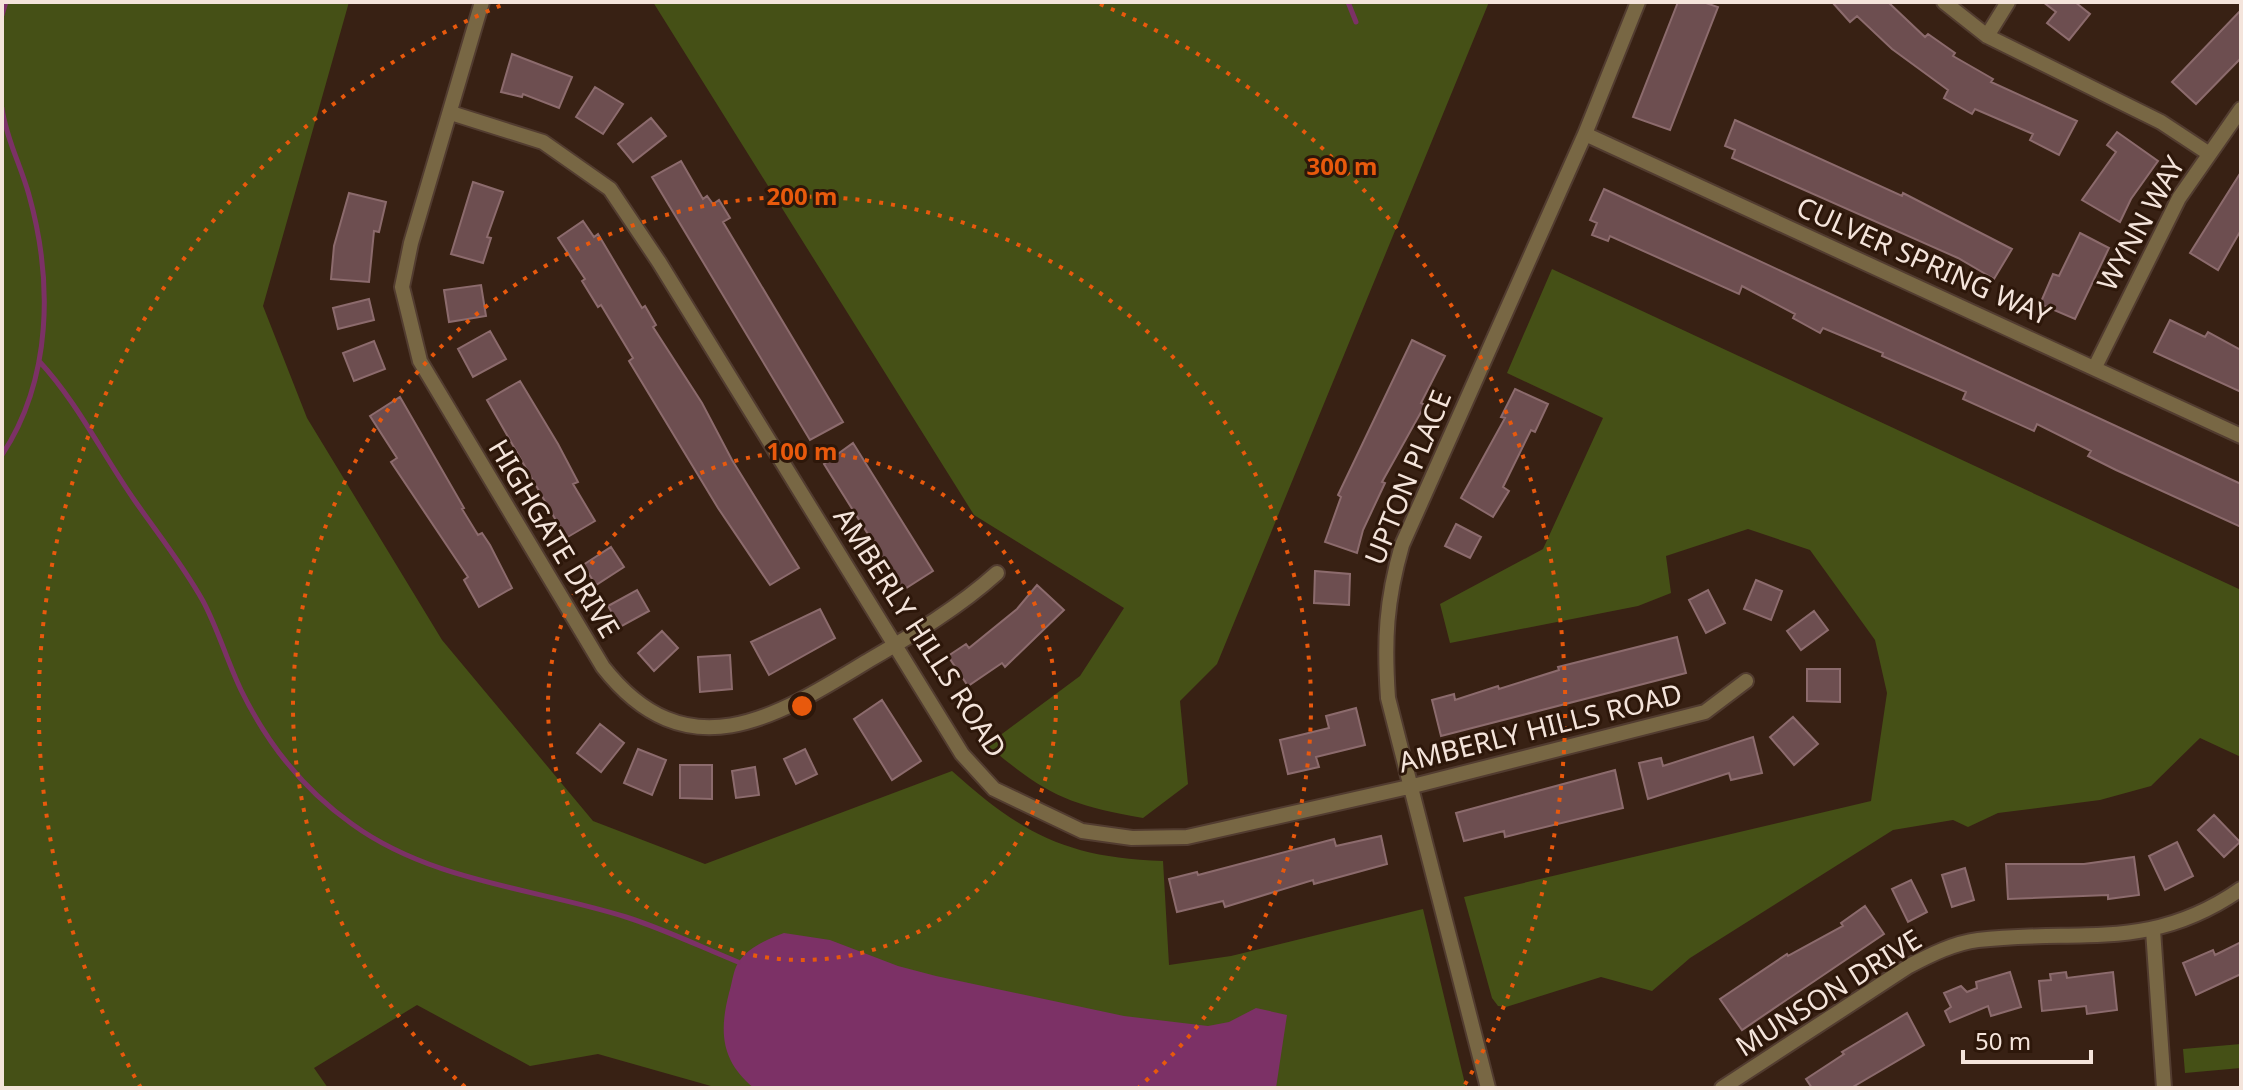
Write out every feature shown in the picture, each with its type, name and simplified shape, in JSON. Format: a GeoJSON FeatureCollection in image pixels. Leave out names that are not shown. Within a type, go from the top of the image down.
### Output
{"type":"FeatureCollection","features":[{"type":"Feature","properties":{"kind":"street","name":"HIGHGATE DRIVE"},"geometry":{"type":"LineString","coordinates":[[482,2],[411,243],[402,287],[409,325],[420,361],[580,631],[621,690],[666,719],[693,726],[727,727],[767,718],[962,605],[997,573]]}},
{"type":"Feature","properties":{"kind":"street","name":"UPTON PLACE"},"geometry":{"type":"LineString","coordinates":[[1488,1088],[1388,698],[1384,639],[1388,593],[1402,545],[1585,134],[1638,2]]}},
{"type":"Feature","properties":{"kind":"street"},"geometry":{"type":"LineString","coordinates":[[1944,2],[1987,36],[2161,122],[2208,153]]}},
{"type":"Feature","properties":{"kind":"street"},"geometry":{"type":"LineString","coordinates":[[1987,36],[2008,2]]}},
{"type":"Feature","properties":{"kind":"street","name":"WYNN WAY"},"geometry":{"type":"LineString","coordinates":[[2095,367],[2171,211],[2241,109]]}},
{"type":"Feature","properties":{"kind":"street","name":"AMBERLY HILLS ROAD"},"geometry":{"type":"LineString","coordinates":[[451,113],[543,142],[610,189],[676,289],[893,647],[962,754],[994,789],[1082,831],[1132,838],[1187,837],[1413,786],[1705,712],[1746,681]]}},
{"type":"Feature","properties":{"kind":"street","name":"CULVER SPRING WAY"},"geometry":{"type":"LineString","coordinates":[[1585,134],[2241,436]]}},
{"type":"Feature","properties":{"kind":"street","name":"MUNSON DRIVE"},"geometry":{"type":"LineString","coordinates":[[1722,1088],[1909,966],[1935,953],[1976,940],[2153,930],[2211,910],[2241,889]]}},
{"type":"Feature","properties":{"kind":"street"},"geometry":{"type":"LineString","coordinates":[[2153,930],[2164,1088]]}},
{"type":"Feature","properties":{"kind":"green space"},"geometry":{"type":"Polygon","coordinates":[[[2,2],[349,2],[263,306],[307,418],[442,640],[593,821],[705,864],[952,771],[1001,811],[1048,838],[1099,855],[1163,861],[1169,965],[1231,956],[1423,909],[1466,1088],[718,1088],[598,1054],[530,1066],[417,1005],[314,1068],[328,1088],[2,1088],[2,2]]]}},
{"type":"Feature","properties":{"kind":"green space"},"geometry":{"type":"Polygon","coordinates":[[[653,2],[1489,2],[1217,664],[1180,701],[1188,784],[1143,818],[1095,808],[1059,795],[1025,775],[987,745],[1080,676],[1124,608],[974,515],[653,2]]]}},
{"type":"Feature","properties":{"kind":"green space"},"geometry":{"type":"Polygon","coordinates":[[[1552,269],[2241,590],[2241,757],[2200,738],[2151,786],[2100,800],[1998,813],[1968,827],[1953,820],[1893,830],[1690,958],[1652,991],[1601,977],[1506,1007],[1498,1006],[1492,998],[1464,897],[1871,801],[1887,693],[1875,640],[1810,550],[1748,529],[1666,556],[1671,593],[1638,606],[1450,643],[1440,604],[1543,549],[1603,418],[1507,373],[1552,269]]]}},
{"type":"Feature","properties":{"kind":"green space"},"geometry":{"type":"Polygon","coordinates":[[[2241,1044],[2241,1068],[2185,1073],[2183,1049],[2241,1044]]]}},
{"type":"Feature","properties":{"kind":"shaded area"},"geometry":{"type":"Polygon","coordinates":[[[784,933],[830,940],[898,966],[936,976],[1124,1016],[1208,1026],[1229,1022],[1256,1008],[1287,1015],[1276,1088],[754,1088],[735,1067],[725,1045],[726,1007],[735,970],[742,957],[759,944],[784,933]]]}},
{"type":"Feature","properties":{"kind":"building"},"geometry":{"type":"Polygon","coordinates":[[[1678,2],[1703,2],[1718,7],[1670,130],[1633,117],[1678,2]]]}},
{"type":"Feature","properties":{"kind":"building"},"geometry":{"type":"Polygon","coordinates":[[[1832,2],[1888,2],[1925,37],[1928,34],[1955,53],[1953,56],[1993,79],[1991,82],[2077,121],[2059,155],[2030,140],[2033,134],[1975,109],[1972,114],[1944,98],[1948,90],[1892,49],[1857,16],[1850,22],[1832,2]]]}},
{"type":"Feature","properties":{"kind":"building"},"geometry":{"type":"Polygon","coordinates":[[[2043,2],[2075,2],[2090,14],[2069,40],[2047,23],[2056,12],[2043,2]]]}},
{"type":"Feature","properties":{"kind":"building"},"geometry":{"type":"Polygon","coordinates":[[[2241,10],[2241,58],[2196,104],[2172,82],[2241,10]]]}},
{"type":"Feature","properties":{"kind":"building"},"geometry":{"type":"Polygon","coordinates":[[[512,54],[572,77],[559,108],[523,94],[522,97],[501,92],[512,54]]]}},
{"type":"Feature","properties":{"kind":"building"},"geometry":{"type":"Polygon","coordinates":[[[595,87],[623,104],[603,134],[576,117],[595,87]]]}},
{"type":"Feature","properties":{"kind":"building"},"geometry":{"type":"Polygon","coordinates":[[[651,118],[666,136],[633,162],[618,144],[651,118]]]}},
{"type":"Feature","properties":{"kind":"building"},"geometry":{"type":"Polygon","coordinates":[[[1735,120],[1902,196],[1903,193],[2012,249],[1994,279],[1958,258],[1732,158],[1735,150],[1725,146],[1735,120]]]}},
{"type":"Feature","properties":{"kind":"building"},"geometry":{"type":"Polygon","coordinates":[[[2117,132],[2158,161],[2131,199],[2120,222],[2082,200],[2116,152],[2107,145],[2117,132]]]}},
{"type":"Feature","properties":{"kind":"building"},"geometry":{"type":"Polygon","coordinates":[[[681,161],[703,199],[707,196],[713,204],[719,200],[730,218],[723,222],[843,422],[810,440],[652,177],[681,161]]]}},
{"type":"Feature","properties":{"kind":"building"},"geometry":{"type":"Polygon","coordinates":[[[2241,172],[2241,230],[2218,270],[2190,253],[2241,172]]]}},
{"type":"Feature","properties":{"kind":"building"},"geometry":{"type":"Polygon","coordinates":[[[473,182],[503,192],[487,237],[491,238],[483,263],[451,254],[473,182]]]}},
{"type":"Feature","properties":{"kind":"building"},"geometry":{"type":"Polygon","coordinates":[[[1604,189],[2241,484],[2241,527],[2088,456],[2091,451],[2037,424],[2034,431],[1963,399],[1966,392],[1882,356],[1883,353],[1823,328],[1820,333],[1793,318],[1795,314],[1742,286],[1739,294],[1610,236],[1608,241],[1592,235],[1597,223],[1590,220],[1604,189]]]}},
{"type":"Feature","properties":{"kind":"building"},"geometry":{"type":"Polygon","coordinates":[[[349,193],[386,202],[379,232],[374,231],[369,282],[331,279],[334,246],[349,193]]]}},
{"type":"Feature","properties":{"kind":"building"},"geometry":{"type":"Polygon","coordinates":[[[583,221],[594,237],[598,234],[642,308],[645,306],[656,325],[653,327],[702,403],[732,460],[799,568],[770,585],[718,508],[629,361],[633,358],[601,305],[598,307],[582,281],[585,279],[558,238],[583,221]]]}},
{"type":"Feature","properties":{"kind":"building"},"geometry":{"type":"Polygon","coordinates":[[[2080,233],[2109,248],[2075,319],[2040,304],[2053,274],[2059,276],[2080,233]]]}},
{"type":"Feature","properties":{"kind":"building"},"geometry":{"type":"Polygon","coordinates":[[[481,285],[486,316],[449,322],[444,290],[481,285]]]}},
{"type":"Feature","properties":{"kind":"building"},"geometry":{"type":"Polygon","coordinates":[[[369,299],[374,320],[338,329],[333,308],[369,299]]]}},
{"type":"Feature","properties":{"kind":"building"},"geometry":{"type":"Polygon","coordinates":[[[2170,320],[2205,337],[2208,332],[2241,350],[2241,392],[2154,352],[2170,320]]]}},
{"type":"Feature","properties":{"kind":"building"},"geometry":{"type":"Polygon","coordinates":[[[490,331],[506,359],[473,377],[458,349],[490,331]]]}},
{"type":"Feature","properties":{"kind":"building"},"geometry":{"type":"Polygon","coordinates":[[[1412,340],[1445,356],[1421,403],[1425,405],[1382,482],[1385,483],[1363,530],[1357,553],[1325,542],[1341,497],[1338,495],[1412,340]]]}},
{"type":"Feature","properties":{"kind":"building"},"geometry":{"type":"Polygon","coordinates":[[[374,341],[385,369],[354,381],[343,353],[374,341]]]}},
{"type":"Feature","properties":{"kind":"building"},"geometry":{"type":"Polygon","coordinates":[[[520,381],[558,444],[578,482],[573,484],[595,521],[566,538],[487,400],[520,381]]]}},
{"type":"Feature","properties":{"kind":"building"},"geometry":{"type":"Polygon","coordinates":[[[1515,389],[1548,404],[1535,432],[1531,430],[1503,487],[1509,491],[1493,517],[1461,498],[1505,418],[1501,417],[1515,389]]]}},
{"type":"Feature","properties":{"kind":"building"},"geometry":{"type":"Polygon","coordinates":[[[400,397],[462,509],[478,535],[482,533],[490,545],[512,588],[479,607],[464,580],[468,577],[391,462],[397,458],[370,416],[400,397]]]}},
{"type":"Feature","properties":{"kind":"building"},"geometry":{"type":"Polygon","coordinates":[[[853,443],[933,571],[903,590],[824,464],[853,443]]]}},
{"type":"Feature","properties":{"kind":"building"},"geometry":{"type":"Polygon","coordinates":[[[1456,524],[1481,537],[1470,558],[1445,546],[1456,524]]]}},
{"type":"Feature","properties":{"kind":"building"},"geometry":{"type":"Polygon","coordinates":[[[611,547],[624,567],[596,585],[583,565],[611,547]]]}},
{"type":"Feature","properties":{"kind":"building"},"geometry":{"type":"Polygon","coordinates":[[[1315,571],[1350,574],[1349,605],[1314,603],[1315,571]]]}},
{"type":"Feature","properties":{"kind":"building"},"geometry":{"type":"Polygon","coordinates":[[[1756,580],[1782,591],[1771,620],[1744,609],[1756,580]]]}},
{"type":"Feature","properties":{"kind":"building"},"geometry":{"type":"Polygon","coordinates":[[[1037,585],[1064,610],[1005,667],[1002,663],[968,686],[948,656],[966,644],[969,648],[1017,609],[1037,585]]]}},
{"type":"Feature","properties":{"kind":"building"},"geometry":{"type":"Polygon","coordinates":[[[637,590],[649,611],[620,627],[608,606],[637,590]]]}},
{"type":"Feature","properties":{"kind":"building"},"geometry":{"type":"Polygon","coordinates":[[[1708,590],[1725,623],[1706,633],[1689,600],[1708,590]]]}},
{"type":"Feature","properties":{"kind":"building"},"geometry":{"type":"Polygon","coordinates":[[[820,609],[835,638],[769,675],[751,642],[820,609]]]}},
{"type":"Feature","properties":{"kind":"building"},"geometry":{"type":"Polygon","coordinates":[[[1814,611],[1828,630],[1801,650],[1787,631],[1814,611]]]}},
{"type":"Feature","properties":{"kind":"building"},"geometry":{"type":"Polygon","coordinates":[[[662,631],[678,648],[654,671],[638,653],[662,631]]]}},
{"type":"Feature","properties":{"kind":"building"},"geometry":{"type":"Polygon","coordinates":[[[1677,637],[1686,673],[1441,736],[1432,700],[1454,694],[1455,700],[1498,686],[1499,689],[1559,670],[1558,667],[1677,637]]]}},
{"type":"Feature","properties":{"kind":"building"},"geometry":{"type":"Polygon","coordinates":[[[730,655],[732,689],[700,692],[698,657],[730,655]]]}},
{"type":"Feature","properties":{"kind":"building"},"geometry":{"type":"Polygon","coordinates":[[[1807,669],[1840,669],[1840,702],[1807,701],[1807,669]]]}},
{"type":"Feature","properties":{"kind":"building"},"geometry":{"type":"Polygon","coordinates":[[[882,700],[921,761],[892,780],[854,719],[882,700]]]}},
{"type":"Feature","properties":{"kind":"building"},"geometry":{"type":"Polygon","coordinates":[[[1356,708],[1365,745],[1316,757],[1319,767],[1288,774],[1280,740],[1329,728],[1326,716],[1356,708]]]}},
{"type":"Feature","properties":{"kind":"building"},"geometry":{"type":"Polygon","coordinates":[[[1793,717],[1818,744],[1794,765],[1770,737],[1793,717]]]}},
{"type":"Feature","properties":{"kind":"building"},"geometry":{"type":"Polygon","coordinates":[[[600,724],[624,743],[601,772],[577,753],[600,724]]]}},
{"type":"Feature","properties":{"kind":"building"},"geometry":{"type":"Polygon","coordinates":[[[1753,737],[1762,773],[1731,780],[1729,773],[1648,799],[1639,763],[1661,758],[1663,766],[1753,737]]]}},
{"type":"Feature","properties":{"kind":"building"},"geometry":{"type":"Polygon","coordinates":[[[638,749],[666,760],[652,795],[624,783],[638,749]]]}},
{"type":"Feature","properties":{"kind":"building"},"geometry":{"type":"Polygon","coordinates":[[[805,749],[817,774],[796,784],[784,759],[805,749]]]}},
{"type":"Feature","properties":{"kind":"building"},"geometry":{"type":"Polygon","coordinates":[[[680,765],[712,765],[712,799],[680,798],[680,765]]]}},
{"type":"Feature","properties":{"kind":"building"},"geometry":{"type":"Polygon","coordinates":[[[755,767],[759,795],[736,798],[732,771],[755,767]]]}},
{"type":"Feature","properties":{"kind":"building"},"geometry":{"type":"Polygon","coordinates":[[[1615,770],[1623,808],[1505,837],[1504,831],[1464,841],[1456,813],[1615,770]]]}},
{"type":"Feature","properties":{"kind":"building"},"geometry":{"type":"Polygon","coordinates":[[[2214,815],[2240,842],[2224,857],[2198,830],[2214,815]]]}},
{"type":"Feature","properties":{"kind":"building"},"geometry":{"type":"Polygon","coordinates":[[[1381,836],[1387,864],[1314,884],[1313,880],[1225,907],[1223,901],[1177,912],[1169,879],[1197,872],[1198,875],[1334,839],[1336,846],[1381,836]]]}},
{"type":"Feature","properties":{"kind":"building"},"geometry":{"type":"Polygon","coordinates":[[[2177,842],[2193,876],[2165,890],[2149,856],[2177,842]]]}},
{"type":"Feature","properties":{"kind":"building"},"geometry":{"type":"Polygon","coordinates":[[[2134,857],[2139,895],[2108,899],[2108,895],[2008,899],[2006,864],[2084,864],[2134,857]]]}},
{"type":"Feature","properties":{"kind":"building"},"geometry":{"type":"Polygon","coordinates":[[[1965,868],[1974,900],[1952,907],[1942,875],[1965,868]]]}},
{"type":"Feature","properties":{"kind":"building"},"geometry":{"type":"Polygon","coordinates":[[[1911,880],[1927,912],[1908,922],[1892,889],[1911,880]]]}},
{"type":"Feature","properties":{"kind":"building"},"geometry":{"type":"Polygon","coordinates":[[[1865,906],[1884,934],[1742,1030],[1720,999],[1787,954],[1843,926],[1841,923],[1865,906]]]}},
{"type":"Feature","properties":{"kind":"building"},"geometry":{"type":"Polygon","coordinates":[[[2241,942],[2241,974],[2196,995],[2183,963],[2213,950],[2215,955],[2241,942]]]}},
{"type":"Feature","properties":{"kind":"building"},"geometry":{"type":"Polygon","coordinates":[[[2010,972],[2021,1007],[1991,1016],[1988,1006],[1950,1022],[1945,1011],[1951,1007],[1944,993],[1961,986],[1967,992],[1977,988],[1976,982],[2010,972]]]}},
{"type":"Feature","properties":{"kind":"building"},"geometry":{"type":"Polygon","coordinates":[[[2066,972],[2067,978],[2113,972],[2117,1010],[2087,1014],[2086,1006],[2042,1011],[2039,981],[2051,980],[2050,974],[2066,972]]]}},
{"type":"Feature","properties":{"kind":"building"},"geometry":{"type":"Polygon","coordinates":[[[1907,1013],[1924,1045],[1851,1088],[1812,1088],[1806,1079],[1844,1054],[1842,1052],[1907,1013]]]}},
{"type":"Feature","properties":{"kind":"waterway"},"geometry":{"type":"LineString","coordinates":[[2,15],[6,2]]}},
{"type":"Feature","properties":{"kind":"waterway"},"geometry":{"type":"LineString","coordinates":[[1348,2],[1356,22]]}},
{"type":"Feature","properties":{"kind":"waterway"},"geometry":{"type":"LineString","coordinates":[[2,108],[37,228],[44,295],[39,362],[31,394],[2,455]]}},
{"type":"Feature","properties":{"kind":"waterway"},"geometry":{"type":"LineString","coordinates":[[39,361],[78,411],[203,601],[241,690],[263,729],[288,764],[335,811],[383,843],[416,859],[484,881],[626,917],[738,962]]}}]}
